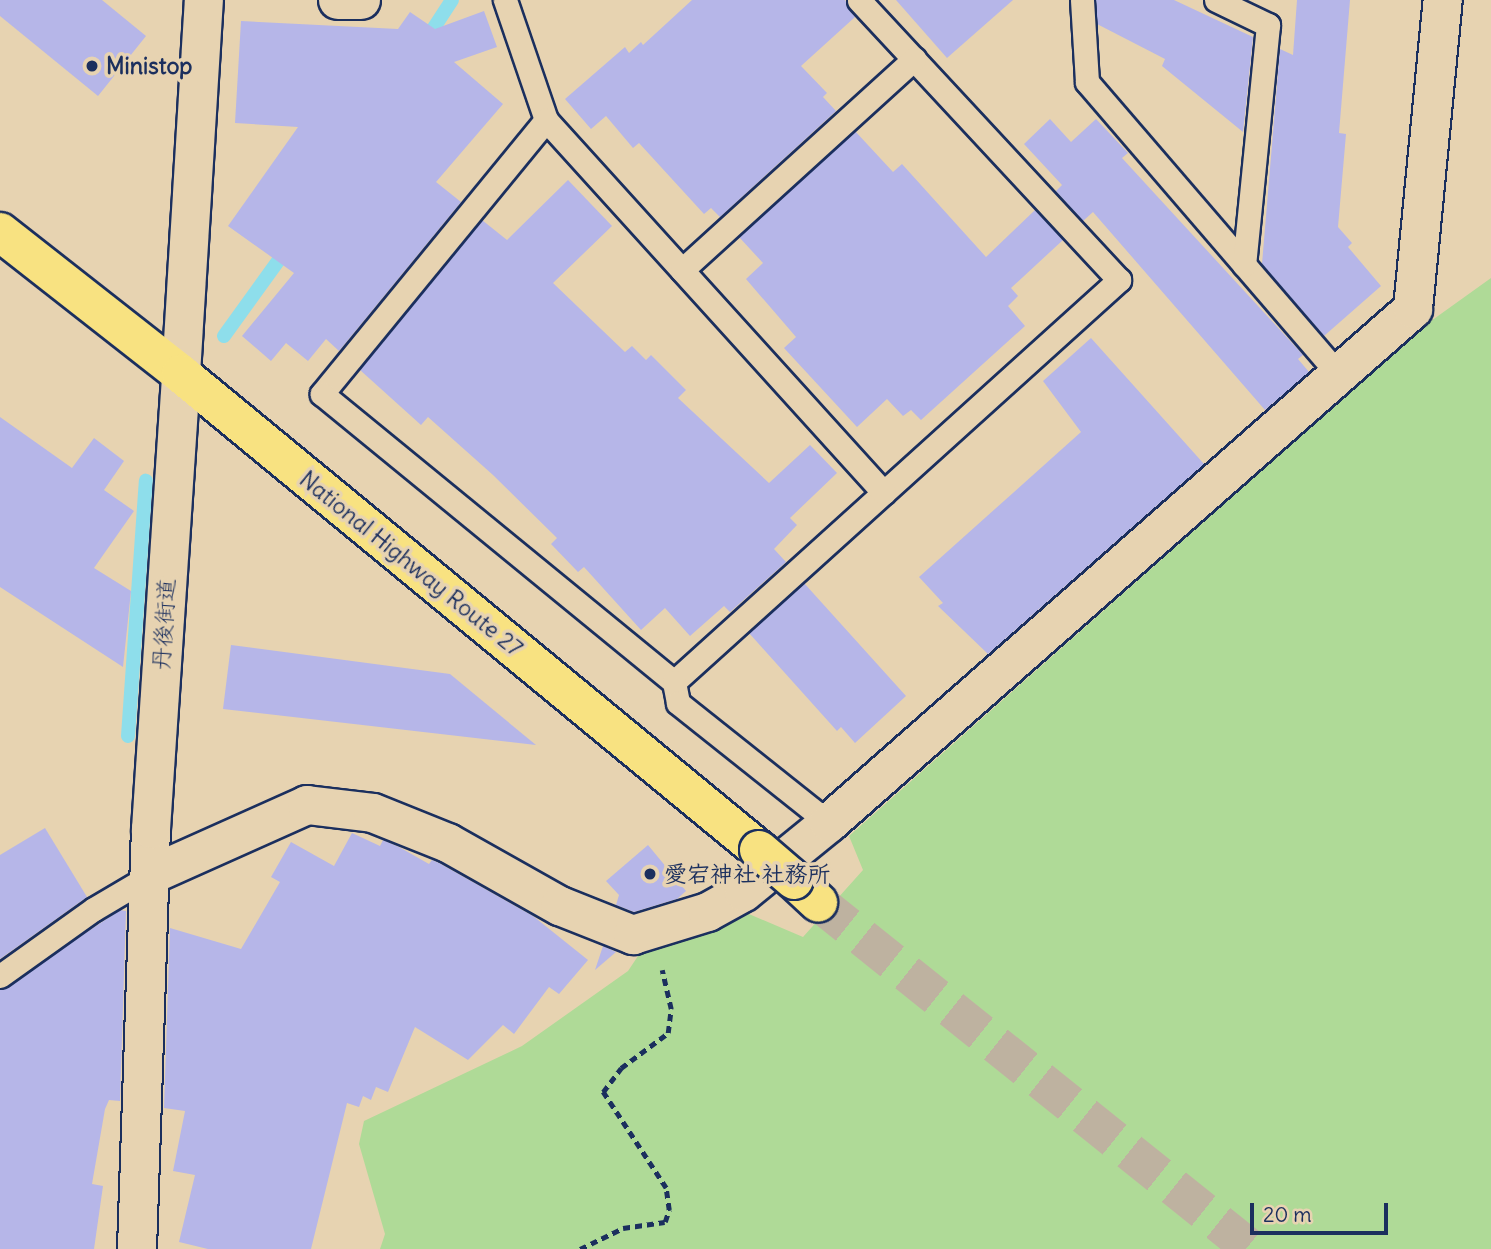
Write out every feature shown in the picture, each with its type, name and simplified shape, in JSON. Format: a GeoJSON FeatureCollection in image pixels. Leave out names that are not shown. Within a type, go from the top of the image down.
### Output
{"type":"FeatureCollection","features":[{"type":"Feature","properties":{"kind":"highway","name":"National Highway Route 27"},"geometry":{"type":"LineString","coordinates":[[0,233],[181,374],[806,891]]}},
{"type":"Feature","properties":{"kind":"street","name":"丹後街道"},"geometry":{"type":"LineString","coordinates":[[137,1249],[153,874],[151,829],[204,0]]}},
{"type":"Feature","properties":{"kind":"street"},"geometry":{"type":"LineString","coordinates":[[338,0],[361,0]]}},
{"type":"Feature","properties":{"kind":"street"},"geometry":{"type":"LineString","coordinates":[[153,874],[307,806],[373,813],[449,844],[560,906],[634,935],[708,912],[744,892],[829,823],[1413,309],[1443,0]]}},
{"type":"Feature","properties":{"kind":"lane"},"geometry":{"type":"LineString","coordinates":[[505,0],[546,120],[884,493]]}},
{"type":"Feature","properties":{"kind":"lane"},"geometry":{"type":"LineString","coordinates":[[674,682],[1119,280],[859,0]]}},
{"type":"Feature","properties":{"kind":"lane"},"geometry":{"type":"LineString","coordinates":[[1082,0],[1087,82],[1338,374]]}},
{"type":"Feature","properties":{"kind":"lane"},"geometry":{"type":"LineString","coordinates":[[1216,0],[1268,25],[1244,265]]}},
{"type":"Feature","properties":{"kind":"lane"},"geometry":{"type":"LineString","coordinates":[[682,270],[914,59]]}},
{"type":"Feature","properties":{"kind":"lane"},"geometry":{"type":"LineString","coordinates":[[546,120],[322,394],[674,682],[678,703],[829,823]]}},
{"type":"Feature","properties":{"kind":"lane"},"geometry":{"type":"LineString","coordinates":[[0,976],[94,909],[153,874]]}},
{"type":"Feature","properties":{"kind":"path"},"geometry":{"type":"LineString","coordinates":[[580,1249],[623,1228],[665,1222],[669,1210],[666,1188],[603,1092],[621,1068],[668,1033],[671,1009],[665,978]]}},
{"type":"Feature","properties":{"kind":"green space"},"geometry":{"type":"Polygon","coordinates":[[[1491,278],[1491,1249],[380,1249],[385,1234],[359,1144],[364,1121],[522,1046],[628,971],[642,950],[742,911],[803,937],[863,870],[849,836],[1431,321],[1491,278]]]}},
{"type":"Feature","properties":{"kind":"building","name":"Ministop"},"geometry":{"type":"Polygon","coordinates":[[[0,0],[102,0],[146,36],[98,96],[0,16],[0,0]]]}},
{"type":"Feature","properties":{"kind":"building"},"geometry":{"type":"Polygon","coordinates":[[[692,0],[845,0],[855,17],[801,66],[827,93],[823,97],[836,111],[720,217],[711,208],[704,214],[639,143],[633,148],[606,116],[591,129],[565,99],[625,47],[629,53],[641,42],[643,45],[692,0]]]}},
{"type":"Feature","properties":{"kind":"building"},"geometry":{"type":"Polygon","coordinates":[[[896,0],[1013,0],[947,58],[896,0]]]}},
{"type":"Feature","properties":{"kind":"building"},"geometry":{"type":"Polygon","coordinates":[[[1096,0],[1174,0],[1253,37],[1243,132],[1162,66],[1165,59],[1097,24],[1096,0]]]}},
{"type":"Feature","properties":{"kind":"building"},"geometry":{"type":"Polygon","coordinates":[[[1297,0],[1350,0],[1339,133],[1346,134],[1338,227],[1352,243],[1348,247],[1381,286],[1324,336],[1262,264],[1280,49],[1293,55],[1297,0]]]}},
{"type":"Feature","properties":{"kind":"building"},"geometry":{"type":"Polygon","coordinates":[[[484,11],[497,47],[454,62],[503,104],[436,182],[461,202],[339,351],[326,339],[308,361],[286,343],[271,361],[242,336],[294,273],[228,226],[298,127],[235,123],[241,21],[398,29],[410,12],[435,29],[484,11]]]}},
{"type":"Feature","properties":{"kind":"building"},"geometry":{"type":"Polygon","coordinates":[[[1050,119],[1071,142],[1096,119],[1128,153],[1122,158],[1303,355],[1298,359],[1309,372],[1265,410],[1093,212],[1083,221],[1056,191],[1062,185],[1024,144],[1050,119]]]}},
{"type":"Feature","properties":{"kind":"building"},"geometry":{"type":"Polygon","coordinates":[[[855,131],[893,172],[902,164],[986,257],[1035,210],[1063,240],[1011,288],[1018,296],[1008,306],[1025,326],[921,420],[911,410],[903,416],[887,399],[857,427],[784,348],[796,337],[746,279],[763,263],[739,237],[855,131]]]}},
{"type":"Feature","properties":{"kind":"building"},"geometry":{"type":"Polygon","coordinates":[[[568,180],[612,226],[553,283],[625,352],[632,346],[646,360],[651,355],[686,390],[678,398],[769,483],[810,445],[837,473],[790,518],[797,525],[774,549],[786,562],[730,612],[724,606],[690,636],[665,608],[641,630],[584,567],[578,572],[551,544],[557,538],[493,475],[428,417],[421,425],[360,370],[482,220],[507,240],[568,180]]]}},
{"type":"Feature","properties":{"kind":"building"},"geometry":{"type":"Polygon","coordinates":[[[1091,338],[1204,464],[988,654],[938,606],[943,603],[919,577],[1081,432],[1043,381],[1091,338]]]}},
{"type":"Feature","properties":{"kind":"building"},"geometry":{"type":"Polygon","coordinates":[[[0,417],[72,468],[94,438],[124,461],[104,490],[134,511],[94,568],[131,591],[123,667],[0,587],[0,417]]]}},
{"type":"Feature","properties":{"kind":"building"},"geometry":{"type":"Polygon","coordinates":[[[804,583],[906,696],[855,743],[841,727],[837,731],[749,633],[804,583]]]}},
{"type":"Feature","properties":{"kind":"building"},"geometry":{"type":"Polygon","coordinates":[[[231,645],[450,674],[536,745],[223,709],[231,645]]]}},
{"type":"Feature","properties":{"kind":"building"},"geometry":{"type":"Polygon","coordinates":[[[45,828],[87,897],[0,959],[0,855],[45,828]]]}},
{"type":"Feature","properties":{"kind":"building"},"geometry":{"type":"Polygon","coordinates":[[[352,833],[380,846],[383,840],[429,864],[432,860],[439,863],[533,916],[588,960],[559,994],[549,987],[514,1034],[503,1025],[468,1060],[415,1027],[388,1092],[376,1087],[371,1100],[363,1096],[359,1107],[347,1103],[311,1249],[208,1249],[179,1242],[195,1175],[173,1171],[185,1111],[164,1108],[170,928],[241,949],[280,882],[271,877],[291,842],[334,866],[352,833]]]}},
{"type":"Feature","properties":{"kind":"building","name":"愛宕神社 社務所"},"geometry":{"type":"Polygon","coordinates":[[[648,845],[686,891],[677,899],[634,912],[616,905],[619,895],[606,881],[648,845]]]}},
{"type":"Feature","properties":{"kind":"building"},"geometry":{"type":"Polygon","coordinates":[[[120,910],[126,911],[120,1101],[109,1100],[105,1109],[92,1184],[103,1186],[94,1249],[0,1249],[0,990],[120,910]]]}},
{"type":"Feature","properties":{"kind":"building"},"geometry":{"type":"Polygon","coordinates":[[[603,946],[616,952],[595,970],[603,946]]]}},
{"type":"Feature","properties":{"kind":"waterway"},"geometry":{"type":"LineString","coordinates":[[424,43],[452,0]]}},
{"type":"Feature","properties":{"kind":"waterway"},"geometry":{"type":"LineString","coordinates":[[224,336],[289,246]]}},
{"type":"Feature","properties":{"kind":"waterway"},"geometry":{"type":"LineString","coordinates":[[128,736],[146,481]]}},
{"type":"Feature","properties":{"kind":"tunnel"},"geometry":{"type":"LineString","coordinates":[[818,902],[1251,1249]]}},
{"type":"Feature","properties":{"kind":"place","name":"Ministop"},"geometry":{"type":"Point","coordinates":[92,66]}},
{"type":"Feature","properties":{"kind":"place","name":"愛宕神社 社務所"},"geometry":{"type":"Point","coordinates":[650,874]}}]}
